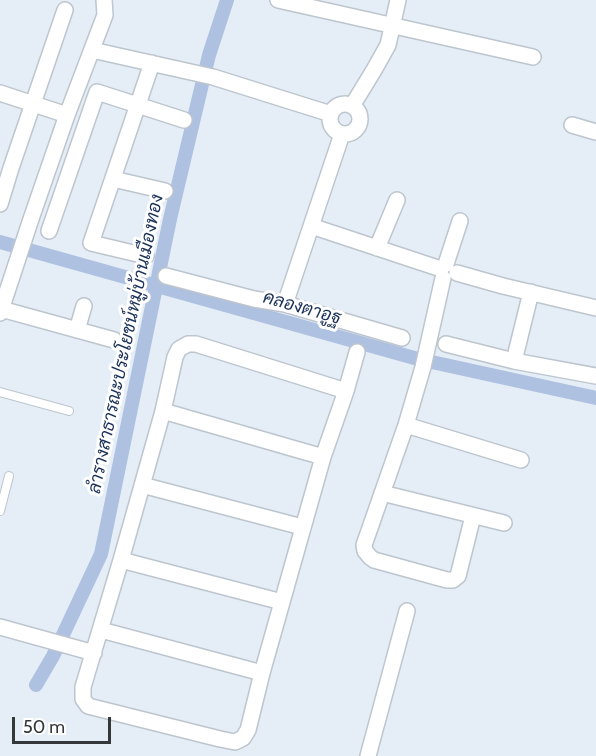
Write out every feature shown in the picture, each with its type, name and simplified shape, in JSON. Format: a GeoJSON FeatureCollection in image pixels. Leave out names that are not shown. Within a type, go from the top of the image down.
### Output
{"type":"FeatureCollection","features":[{"type":"Feature","properties":{"kind":"street"},"geometry":{"type":"LineString","coordinates":[[104,0],[105,15],[67,115],[1,311],[114,340]]}},
{"type":"Feature","properties":{"kind":"street"},"geometry":{"type":"LineString","coordinates":[[278,0],[533,57]]}},
{"type":"Feature","properties":{"kind":"street"},"geometry":{"type":"LineString","coordinates":[[352,106],[387,45],[398,0]]}},
{"type":"Feature","properties":{"kind":"street"},"geometry":{"type":"LineString","coordinates":[[0,204],[5,166],[32,105],[65,10]]}},
{"type":"Feature","properties":{"kind":"street"},"geometry":{"type":"LineString","coordinates":[[92,50],[206,75],[331,114]]}},
{"type":"Feature","properties":{"kind":"street"},"geometry":{"type":"LineString","coordinates":[[146,256],[91,243],[152,63]]}},
{"type":"Feature","properties":{"kind":"street"},"geometry":{"type":"LineString","coordinates":[[49,231],[97,92],[184,120]]}},
{"type":"Feature","properties":{"kind":"street"},"geometry":{"type":"LineString","coordinates":[[0,93],[67,115]]}},
{"type":"Feature","properties":{"kind":"street"},"geometry":{"type":"LineString","coordinates":[[339,105],[352,106],[360,115],[358,127],[354,132],[342,134],[332,126],[331,114],[339,105]]}},
{"type":"Feature","properties":{"kind":"street"},"geometry":{"type":"LineString","coordinates":[[572,124],[596,132]]}},
{"type":"Feature","properties":{"kind":"street"},"geometry":{"type":"LineString","coordinates":[[285,304],[342,134]]}},
{"type":"Feature","properties":{"kind":"street"},"geometry":{"type":"LineString","coordinates":[[113,179],[165,191]]}},
{"type":"Feature","properties":{"kind":"street"},"geometry":{"type":"LineString","coordinates":[[377,248],[397,200]]}},
{"type":"Feature","properties":{"kind":"street"},"geometry":{"type":"LineString","coordinates":[[460,221],[406,425],[364,545],[367,554],[374,560],[453,580],[458,576],[473,516]]}},
{"type":"Feature","properties":{"kind":"street"},"geometry":{"type":"LineString","coordinates":[[311,226],[447,271],[596,308]]}},
{"type":"Feature","properties":{"kind":"street"},"geometry":{"type":"LineString","coordinates":[[166,276],[254,299],[285,304],[402,338]]}},
{"type":"Feature","properties":{"kind":"street"},"geometry":{"type":"LineString","coordinates":[[514,361],[531,292]]}},
{"type":"Feature","properties":{"kind":"street"},"geometry":{"type":"LineString","coordinates":[[77,330],[84,306]]}},
{"type":"Feature","properties":{"kind":"street"},"geometry":{"type":"LineString","coordinates":[[346,391],[196,344],[188,344],[179,349],[121,560],[83,687],[83,699],[88,706],[235,742],[243,738],[248,730],[302,527],[346,391],[357,352]]}},
{"type":"Feature","properties":{"kind":"street"},"geometry":{"type":"LineString","coordinates":[[446,344],[514,361],[596,376]]}},
{"type":"Feature","properties":{"kind":"street"},"geometry":{"type":"LineString","coordinates":[[163,411],[323,457]]}},
{"type":"Feature","properties":{"kind":"street"},"geometry":{"type":"LineString","coordinates":[[406,425],[521,460]]}},
{"type":"Feature","properties":{"kind":"street"},"geometry":{"type":"LineString","coordinates":[[142,484],[302,527]]}},
{"type":"Feature","properties":{"kind":"street"},"geometry":{"type":"LineString","coordinates":[[382,493],[504,523]]}},
{"type":"Feature","properties":{"kind":"street"},"geometry":{"type":"LineString","coordinates":[[121,560],[282,602]]}},
{"type":"Feature","properties":{"kind":"street"},"geometry":{"type":"LineString","coordinates":[[368,756],[407,611]]}},
{"type":"Feature","properties":{"kind":"street"},"geometry":{"type":"LineString","coordinates":[[0,627],[94,653]]}},
{"type":"Feature","properties":{"kind":"street"},"geometry":{"type":"LineString","coordinates":[[101,630],[262,673]]}},
{"type":"Feature","properties":{"kind":"lane"},"geometry":{"type":"LineString","coordinates":[[0,392],[69,411]]}},
{"type":"Feature","properties":{"kind":"lane"},"geometry":{"type":"LineString","coordinates":[[0,511],[9,476]]}},
{"type":"Feature","properties":{"kind":"waterway","name":"ลำรางสาธารณะประโยชน์หมู่บ้านเมืองทอง"},"geometry":{"type":"LineString","coordinates":[[36,685],[53,656],[101,554],[170,219],[209,55],[227,0]]}},
{"type":"Feature","properties":{"kind":"waterway","name":"คลองตาอูฐ"},"geometry":{"type":"LineString","coordinates":[[0,242],[418,359],[596,398]]}}]}
